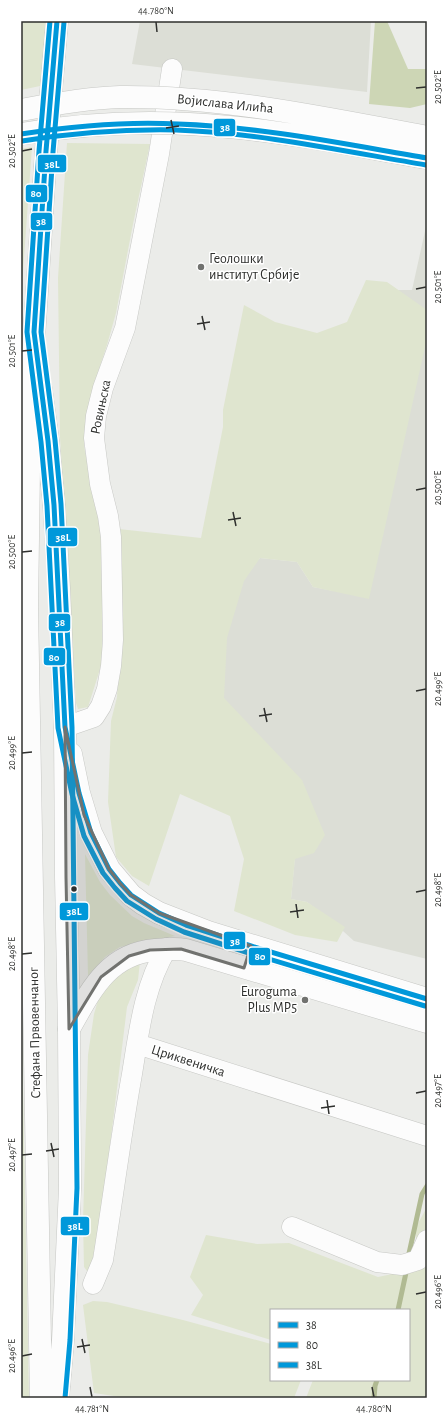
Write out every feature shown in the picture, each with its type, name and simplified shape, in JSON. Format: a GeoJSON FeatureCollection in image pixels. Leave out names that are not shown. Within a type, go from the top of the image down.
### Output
{"type":"FeatureCollection","features":[{"type":"Feature","properties":{"kind":"main road","name":"Стефана Првовенчаног"},"geometry":{"type":"LineString","coordinates":[[42,1398],[27,607],[30,400],[46,151],[57,21]]}},
{"type":"Feature","properties":{"kind":"main road","name":"Војислава Илића"},"geometry":{"type":"LineString","coordinates":[[21,110],[63,103],[113,98],[195,100],[276,109],[427,137]]}},
{"type":"Feature","properties":{"kind":"main road","name":"Војислава Илића"},"geometry":{"type":"LineString","coordinates":[[21,134],[80,126],[156,123],[189,124],[229,127],[290,135],[427,158]]}},
{"type":"Feature","properties":{"kind":"main road"},"geometry":{"type":"LineString","coordinates":[[34,332],[48,441],[54,505],[65,727],[70,1188],[64,1333],[58,1398]]}},
{"type":"Feature","properties":{"kind":"main road"},"geometry":{"type":"LineString","coordinates":[[65,727],[84,814],[91,833],[109,869],[131,895],[159,913],[186,925],[427,999]]}},
{"type":"Feature","properties":{"kind":"main road"},"geometry":{"type":"LineString","coordinates":[[244,968],[251,946]]}},
{"type":"Feature","properties":{"kind":"main road"},"geometry":{"type":"LineString","coordinates":[[69,1029],[90,991],[110,968],[122,959],[129,956],[150,950],[167,948],[186,950],[427,1022]]}},
{"type":"Feature","properties":{"kind":"street","name":"Ровињска"},"geometry":{"type":"LineString","coordinates":[[65,727],[94,717],[101,706],[107,689],[111,666],[113,640],[110,537],[108,516],[100,484],[94,438],[96,416],[103,388],[125,328],[159,154],[172,69]]}},
{"type":"Feature","properties":{"kind":"street"},"geometry":{"type":"LineString","coordinates":[[137,1044],[153,975],[167,948]]}},
{"type":"Feature","properties":{"kind":"street","name":"Цриквеничка"},"geometry":{"type":"LineString","coordinates":[[93,1284],[103,1260],[137,1044],[427,1136]]}},
{"type":"Feature","properties":{"kind":"street"},"geometry":{"type":"LineString","coordinates":[[292,1227],[369,1259],[402,1265],[418,1260],[427,1240]]}},
{"type":"Feature","properties":{"kind":"highlighted area"},"geometry":{"type":"Polygon","coordinates":[[[65,727],[84,815],[109,869],[120,883],[131,895],[159,913],[251,946],[244,968],[181,949],[150,950],[129,956],[101,977],[69,1029],[66,877],[65,727]]]}},
{"type":"Feature","properties":{"kind":"shaded area"},"geometry":{"type":"Polygon","coordinates":[[[140,21],[371,21],[367,92],[132,64],[140,21]]]}},
{"type":"Feature","properties":{"kind":"shaded area"},"geometry":{"type":"Polygon","coordinates":[[[427,222],[427,959],[354,941],[333,922],[307,902],[291,899],[295,857],[226,720],[213,639],[225,597],[260,558],[297,562],[313,587],[334,591],[348,578],[398,290],[412,290],[427,222]]]}},
{"type":"Feature","properties":{"kind":"green space"},"geometry":{"type":"Polygon","coordinates":[[[23,21],[46,21],[40,86],[21,90],[21,40],[23,21]]]}},
{"type":"Feature","properties":{"kind":"green space"},"geometry":{"type":"Polygon","coordinates":[[[375,21],[387,21],[408,69],[427,69],[427,104],[410,108],[369,104],[375,21]]]}},
{"type":"Feature","properties":{"kind":"green space"},"geometry":{"type":"Polygon","coordinates":[[[67,143],[150,144],[116,313],[95,381],[86,421],[84,446],[100,517],[102,575],[102,663],[88,707],[78,709],[76,703],[60,437],[58,278],[67,143]]]}},
{"type":"Feature","properties":{"kind":"green space"},"geometry":{"type":"Polygon","coordinates":[[[32,147],[21,299],[21,149],[32,147]]]}},
{"type":"Feature","properties":{"kind":"green space"},"geometry":{"type":"Polygon","coordinates":[[[366,280],[387,282],[427,310],[427,338],[369,599],[313,587],[297,562],[260,558],[244,581],[227,638],[224,698],[302,780],[325,835],[314,853],[295,859],[291,899],[307,902],[345,927],[337,942],[295,935],[234,911],[244,859],[230,816],[180,794],[149,886],[132,876],[116,857],[108,802],[111,721],[117,697],[119,658],[119,529],[201,538],[223,427],[223,410],[244,305],[275,322],[317,333],[347,322],[366,280]]]}},
{"type":"Feature","properties":{"kind":"green space"},"geometry":{"type":"Polygon","coordinates":[[[85,854],[100,882],[110,895],[132,916],[144,923],[175,936],[120,947],[105,957],[88,976],[85,854]]]}},
{"type":"Feature","properties":{"kind":"green space"},"geometry":{"type":"Polygon","coordinates":[[[140,962],[138,980],[127,1007],[95,1268],[87,1271],[84,1267],[83,1221],[88,1055],[94,1014],[99,997],[126,966],[140,962]]]}},
{"type":"Feature","properties":{"kind":"green space"},"geometry":{"type":"Polygon","coordinates":[[[21,982],[29,1398],[21,1398],[21,982]]]}},
{"type":"Feature","properties":{"kind":"green space"},"geometry":{"type":"Polygon","coordinates":[[[427,1207],[427,1398],[306,1398],[313,1381],[410,1381],[410,1309],[270,1309],[270,1340],[191,1315],[203,1295],[190,1277],[206,1235],[257,1244],[289,1243],[378,1277],[416,1269],[416,1227],[427,1207]]]}},
{"type":"Feature","properties":{"kind":"green space"},"geometry":{"type":"Polygon","coordinates":[[[93,1301],[107,1302],[183,1320],[270,1344],[270,1381],[301,1381],[294,1398],[127,1398],[94,1393],[83,1305],[93,1301]]]}},
{"type":"Feature","properties":{"kind":"waterway"},"geometry":{"type":"LineString","coordinates":[[408,1258],[422,1194],[427,1186]]}},
{"type":"Feature","properties":{"kind":"waterway"},"geometry":{"type":"LineString","coordinates":[[398,1309],[407,1268]]}},
{"type":"Feature","properties":{"kind":"waterway"},"geometry":{"type":"LineString","coordinates":[[374,1398],[377,1381]]}},
{"type":"Feature","properties":{"kind":"transit line","name":"80"},"geometry":{"type":"LineString","coordinates":[[50,21],[39,151],[27,332],[41,442],[47,506],[58,728],[72,794],[84,836],[103,873],[115,888],[127,901],[156,919],[184,932],[425,1006]]}},
{"type":"Feature","properties":{"kind":"transit line","name":"38"},"geometry":{"type":"LineString","coordinates":[[57,21],[46,151],[34,332],[48,441],[54,505],[65,727],[79,793],[91,833],[109,869],[120,883],[131,895],[159,913],[186,925],[251,946],[427,999]]}},
{"type":"Feature","properties":{"kind":"transit line","name":"38L"},"geometry":{"type":"LineString","coordinates":[[64,22],[53,152],[41,332],[55,440],[61,504],[72,727],[77,1188],[70,1340],[65,1398]]}},
{"type":"Feature","properties":{"kind":"transit line","name":"38"},"geometry":{"type":"LineString","coordinates":[[21,134],[80,127],[138,123],[209,126],[272,132],[427,158]]}},
{"type":"Feature","properties":{"kind":"transit line","name":"80"},"geometry":{"type":"LineString","coordinates":[[22,141],[118,131],[176,130],[239,135],[301,143],[426,165]]}},
{"type":"Feature","properties":{"kind":"place","name":"Геолошки институт Србије"},"geometry":{"type":"Point","coordinates":[201,267]}},
{"type":"Feature","properties":{"kind":"place","name":"Euroguma Plus MP5"},"geometry":{"type":"Point","coordinates":[305,1000]}}]}
